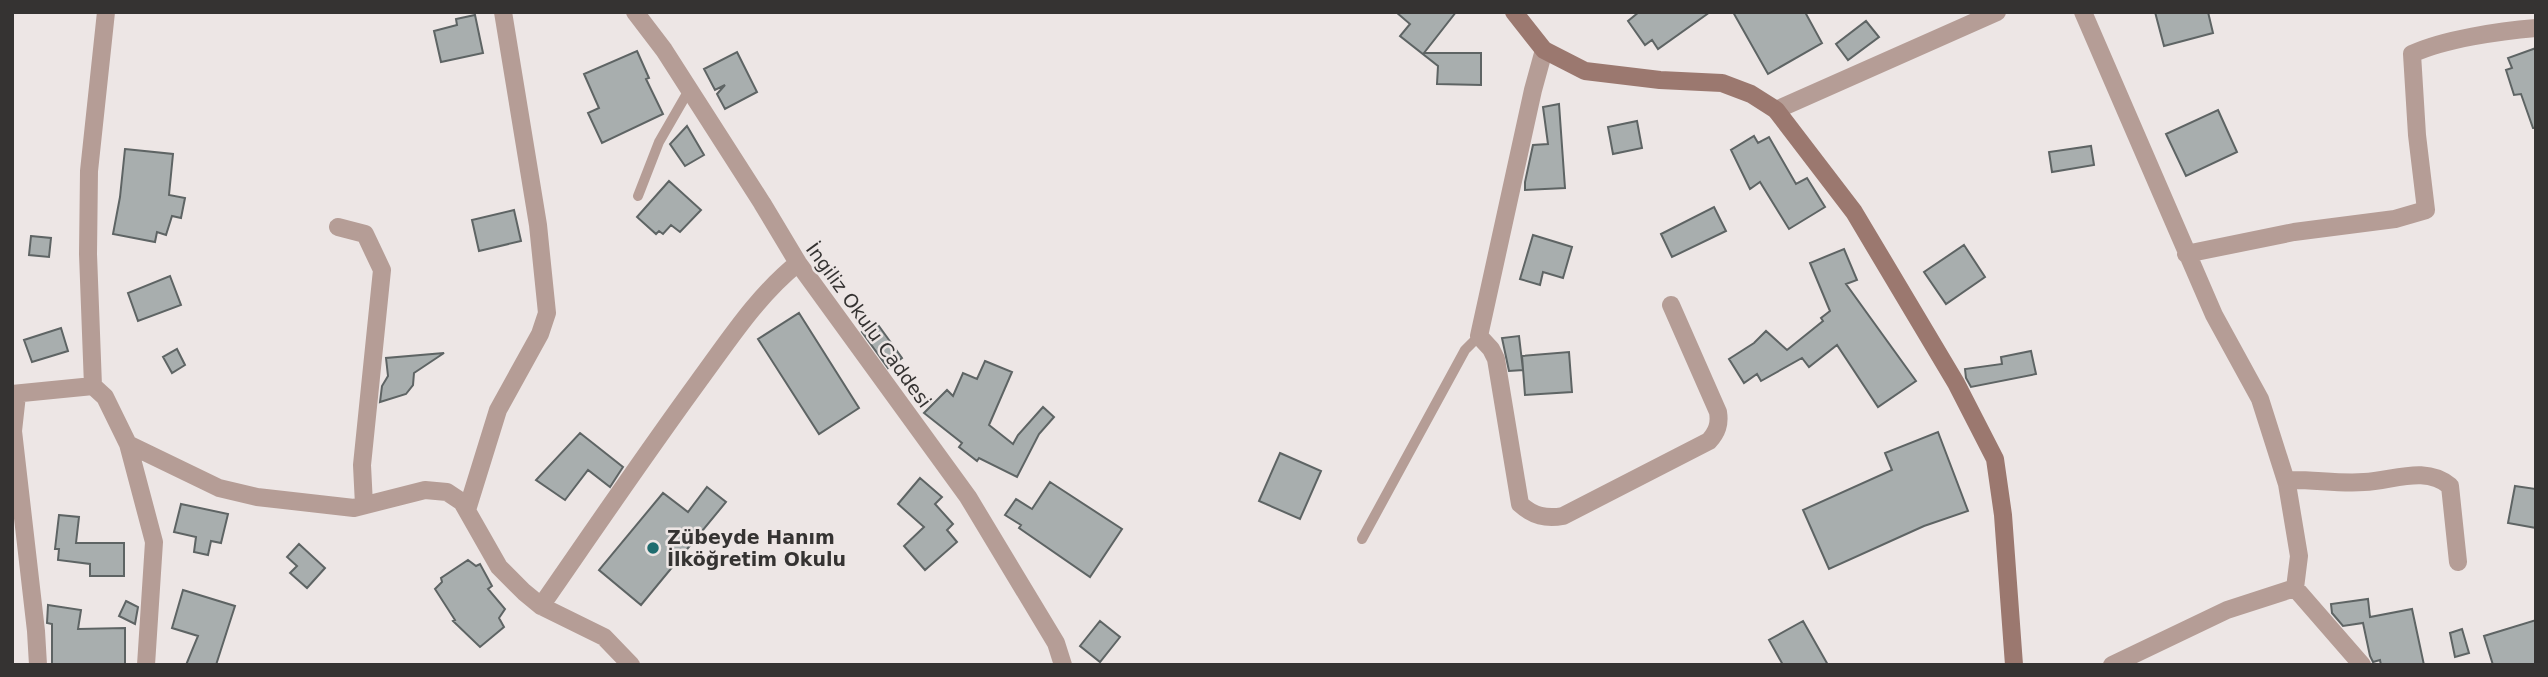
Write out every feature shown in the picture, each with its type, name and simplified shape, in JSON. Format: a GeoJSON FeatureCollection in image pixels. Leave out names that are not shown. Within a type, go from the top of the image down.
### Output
{"type":"FeatureCollection","features":[{"type":"Feature","properties":{"kind":"street"},"geometry":{"type":"LineString","coordinates":[[106,12],[89,171],[88,254],[93,386],[105,397],[128,444],[154,542],[146,665]]}},
{"type":"Feature","properties":{"kind":"street"},"geometry":{"type":"LineString","coordinates":[[467,510],[498,410],[540,334],[547,313],[538,225],[503,12]]}},
{"type":"Feature","properties":{"kind":"street","name":"İngiliz Okulu Caddesi"},"geometry":{"type":"LineString","coordinates":[[635,12],[664,50],[798,263],[968,497],[1056,643],[1063,665]]}},
{"type":"Feature","properties":{"kind":"street"},"geometry":{"type":"LineString","coordinates":[[1514,12],[1544,50],[1585,71],[1660,80],[1722,83],[1751,94],[1776,110],[1854,212],[1956,383],[1995,459],[2003,515],[2014,665]]}},
{"type":"Feature","properties":{"kind":"street"},"geometry":{"type":"LineString","coordinates":[[1776,110],[1997,12]]}},
{"type":"Feature","properties":{"kind":"street"},"geometry":{"type":"LineString","coordinates":[[2082,12],[2214,315],[2260,399],[2286,480],[2299,556],[2295,588],[2362,665]]}},
{"type":"Feature","properties":{"kind":"street"},"geometry":{"type":"LineString","coordinates":[[2186,254],[2294,232],[2395,219],[2426,210],[2417,135],[2412,54],[2428,47],[2536,28]]}},
{"type":"Feature","properties":{"kind":"street"},"geometry":{"type":"LineString","coordinates":[[1544,50],[1532,90],[1479,336],[1496,359],[1520,504],[1535,515],[1554,518],[1572,511],[1709,441],[1717,431],[1718,412],[1671,305]]}},
{"type":"Feature","properties":{"kind":"street"},"geometry":{"type":"LineString","coordinates":[[338,227],[365,234],[382,270],[362,465],[364,506]]}},
{"type":"Feature","properties":{"kind":"street"},"geometry":{"type":"LineString","coordinates":[[541,606],[647,452],[752,308],[779,278],[798,263]]}},
{"type":"Feature","properties":{"kind":"street"},"geometry":{"type":"LineString","coordinates":[[38,665],[13,431],[15,395],[93,386]]}},
{"type":"Feature","properties":{"kind":"street"},"geometry":{"type":"LineString","coordinates":[[128,444],[219,488],[257,497],[354,508],[425,490],[447,492],[462,502],[499,567],[541,606],[604,636],[631,665]]}},
{"type":"Feature","properties":{"kind":"street"},"geometry":{"type":"LineString","coordinates":[[2286,480],[2364,482],[2410,475],[2442,480],[2450,486],[2458,562]]}},
{"type":"Feature","properties":{"kind":"street"},"geometry":{"type":"LineString","coordinates":[[2112,665],[2227,610],[2295,588]]}},
{"type":"Feature","properties":{"kind":"lane"},"geometry":{"type":"LineString","coordinates":[[638,196],[659,142],[689,90]]}},
{"type":"Feature","properties":{"kind":"lane"},"geometry":{"type":"LineString","coordinates":[[1362,539],[1465,350],[1479,336]]}},
{"type":"Feature","properties":{"kind":"building"},"geometry":{"type":"Polygon","coordinates":[[[1396,12],[1456,12],[1424,53],[1481,53],[1481,85],[1437,84],[1438,66],[1400,36],[1410,24],[1396,12]]]}},
{"type":"Feature","properties":{"kind":"building"},"geometry":{"type":"Polygon","coordinates":[[[1639,12],[1710,12],[1658,49],[1652,40],[1645,45],[1628,21],[1639,12]]]}},
{"type":"Feature","properties":{"kind":"building"},"geometry":{"type":"Polygon","coordinates":[[[1733,12],[1805,12],[1822,43],[1768,74],[1733,12]]]}},
{"type":"Feature","properties":{"kind":"building"},"geometry":{"type":"Polygon","coordinates":[[[2155,12],[2208,12],[2213,33],[2164,46],[2155,12]]]}},
{"type":"Feature","properties":{"kind":"building"},"geometry":{"type":"Polygon","coordinates":[[[475,15],[483,53],[441,62],[434,31],[457,25],[456,19],[475,15]]]}},
{"type":"Feature","properties":{"kind":"building"},"geometry":{"type":"Polygon","coordinates":[[[1866,21],[1879,37],[1848,60],[1836,44],[1866,21]]]}},
{"type":"Feature","properties":{"kind":"building"},"geometry":{"type":"Polygon","coordinates":[[[2536,48],[2536,128],[2533,128],[2521,94],[2514,95],[2506,70],[2512,68],[2508,58],[2536,48]]]}},
{"type":"Feature","properties":{"kind":"building"},"geometry":{"type":"Polygon","coordinates":[[[637,51],[649,78],[646,79],[663,114],[602,143],[588,113],[599,108],[584,74],[637,51]]]}},
{"type":"Feature","properties":{"kind":"building"},"geometry":{"type":"Polygon","coordinates":[[[737,52],[757,92],[725,109],[717,94],[725,85],[715,90],[704,69],[737,52]]]}},
{"type":"Feature","properties":{"kind":"building"},"geometry":{"type":"Polygon","coordinates":[[[1559,104],[1565,188],[1525,190],[1533,145],[1548,144],[1543,107],[1559,104]]]}},
{"type":"Feature","properties":{"kind":"building"},"geometry":{"type":"Polygon","coordinates":[[[2218,110],[2237,152],[2186,176],[2166,134],[2218,110]]]}},
{"type":"Feature","properties":{"kind":"building"},"geometry":{"type":"Polygon","coordinates":[[[1637,121],[1642,148],[1613,154],[1608,127],[1637,121]]]}},
{"type":"Feature","properties":{"kind":"building"},"geometry":{"type":"Polygon","coordinates":[[[687,126],[704,155],[685,166],[670,144],[687,126]]]}},
{"type":"Feature","properties":{"kind":"building"},"geometry":{"type":"Polygon","coordinates":[[[1754,136],[1758,143],[1769,137],[1796,184],[1807,178],[1825,207],[1789,229],[1760,182],[1750,189],[1731,150],[1754,136]]]}},
{"type":"Feature","properties":{"kind":"building"},"geometry":{"type":"Polygon","coordinates":[[[2091,146],[2094,165],[2052,172],[2049,152],[2091,146]]]}},
{"type":"Feature","properties":{"kind":"building"},"geometry":{"type":"Polygon","coordinates":[[[125,149],[173,154],[169,195],[185,198],[181,218],[172,216],[166,235],[157,232],[155,242],[113,234],[125,149]]]}},
{"type":"Feature","properties":{"kind":"building"},"geometry":{"type":"Polygon","coordinates":[[[669,181],[701,210],[680,232],[671,225],[663,234],[659,231],[656,234],[637,217],[669,181]]]}},
{"type":"Feature","properties":{"kind":"building"},"geometry":{"type":"Polygon","coordinates":[[[1714,207],[1726,231],[1672,257],[1661,234],[1714,207]]]}},
{"type":"Feature","properties":{"kind":"building"},"geometry":{"type":"Polygon","coordinates":[[[514,210],[521,241],[479,251],[472,220],[514,210]]]}},
{"type":"Feature","properties":{"kind":"building"},"geometry":{"type":"Polygon","coordinates":[[[1533,235],[1572,247],[1563,278],[1543,272],[1540,285],[1520,279],[1533,235]]]}},
{"type":"Feature","properties":{"kind":"building"},"geometry":{"type":"Polygon","coordinates":[[[31,236],[51,238],[49,257],[29,255],[31,236]]]}},
{"type":"Feature","properties":{"kind":"building"},"geometry":{"type":"Polygon","coordinates":[[[1964,245],[1985,277],[1946,304],[1924,272],[1964,245]]]}},
{"type":"Feature","properties":{"kind":"building"},"geometry":{"type":"Polygon","coordinates":[[[1844,249],[1857,280],[1846,284],[1916,381],[1878,407],[1837,345],[1809,367],[1802,358],[1761,381],[1757,374],[1744,383],[1729,359],[1754,343],[1766,331],[1787,350],[1823,321],[1821,318],[1830,311],[1810,263],[1844,249]]]}},
{"type":"Feature","properties":{"kind":"building"},"geometry":{"type":"Polygon","coordinates":[[[170,276],[181,305],[138,321],[128,293],[170,276]]]}},
{"type":"Feature","properties":{"kind":"building"},"geometry":{"type":"Polygon","coordinates":[[[799,313],[859,408],[819,434],[758,339],[799,313]]]}},
{"type":"Feature","properties":{"kind":"building"},"geometry":{"type":"Polygon","coordinates":[[[876,322],[902,358],[888,368],[862,332],[876,322]]]}},
{"type":"Feature","properties":{"kind":"building"},"geometry":{"type":"Polygon","coordinates":[[[61,328],[68,351],[32,362],[24,340],[61,328]]]}},
{"type":"Feature","properties":{"kind":"building"},"geometry":{"type":"Polygon","coordinates":[[[1519,336],[1523,370],[1509,371],[1502,338],[1519,336]]]}},
{"type":"Feature","properties":{"kind":"building"},"geometry":{"type":"Polygon","coordinates":[[[177,349],[185,365],[172,373],[163,357],[177,349]]]}},
{"type":"Feature","properties":{"kind":"building"},"geometry":{"type":"Polygon","coordinates":[[[2031,351],[2036,374],[1971,387],[1966,378],[1965,369],[2002,364],[2001,357],[2031,351]]]}},
{"type":"Feature","properties":{"kind":"building"},"geometry":{"type":"Polygon","coordinates":[[[1569,352],[1572,392],[1525,395],[1522,356],[1569,352]]]}},
{"type":"Feature","properties":{"kind":"building"},"geometry":{"type":"Polygon","coordinates":[[[444,353],[414,373],[413,385],[406,394],[380,402],[382,386],[388,376],[386,358],[444,353]]]}},
{"type":"Feature","properties":{"kind":"building"},"geometry":{"type":"Polygon","coordinates":[[[985,361],[1012,372],[989,425],[1013,444],[1043,407],[1054,417],[1039,434],[1017,477],[979,458],[977,461],[959,447],[962,443],[924,413],[947,390],[953,396],[963,373],[977,379],[985,361]]]}},
{"type":"Feature","properties":{"kind":"building"},"geometry":{"type":"Polygon","coordinates":[[[1938,432],[1968,511],[1924,526],[1829,569],[1803,510],[1892,470],[1885,453],[1938,432]]]}},
{"type":"Feature","properties":{"kind":"building"},"geometry":{"type":"Polygon","coordinates":[[[580,433],[623,467],[610,487],[588,470],[565,500],[536,480],[580,433]]]}},
{"type":"Feature","properties":{"kind":"building"},"geometry":{"type":"Polygon","coordinates":[[[1280,453],[1321,471],[1300,519],[1259,501],[1280,453]]]}},
{"type":"Feature","properties":{"kind":"building"},"geometry":{"type":"Polygon","coordinates":[[[920,478],[942,497],[935,504],[953,524],[947,530],[957,542],[925,570],[904,546],[924,527],[898,504],[920,478]]]}},
{"type":"Feature","properties":{"kind":"building"},"geometry":{"type":"Polygon","coordinates":[[[1050,482],[1122,529],[1090,577],[1019,528],[1021,525],[1005,515],[1016,499],[1032,509],[1050,482]]]}},
{"type":"Feature","properties":{"kind":"building"},"geometry":{"type":"Polygon","coordinates":[[[2515,486],[2536,489],[2536,528],[2508,523],[2515,486]]]}},
{"type":"Feature","properties":{"kind":"building","name":"Zübeyde Hanım İlköğretim Okulu"},"geometry":{"type":"Polygon","coordinates":[[[707,487],[726,502],[641,605],[599,570],[663,493],[688,512],[707,487]]]}},
{"type":"Feature","properties":{"kind":"building"},"geometry":{"type":"Polygon","coordinates":[[[181,504],[228,514],[221,543],[211,541],[208,555],[194,552],[196,537],[174,532],[181,504]]]}},
{"type":"Feature","properties":{"kind":"building"},"geometry":{"type":"Polygon","coordinates":[[[59,515],[79,517],[76,543],[124,543],[124,576],[90,576],[90,564],[58,560],[59,549],[55,549],[59,515]]]}},
{"type":"Feature","properties":{"kind":"building"},"geometry":{"type":"Polygon","coordinates":[[[299,544],[325,568],[307,588],[290,573],[297,566],[287,557],[299,544]]]}},
{"type":"Feature","properties":{"kind":"building"},"geometry":{"type":"Polygon","coordinates":[[[468,560],[476,566],[480,564],[492,586],[488,589],[505,609],[499,618],[504,627],[480,647],[453,621],[455,620],[435,589],[442,582],[441,578],[468,560]]]}},
{"type":"Feature","properties":{"kind":"building"},"geometry":{"type":"Polygon","coordinates":[[[183,590],[235,606],[216,665],[186,665],[198,636],[172,628],[183,590]]]}},
{"type":"Feature","properties":{"kind":"building"},"geometry":{"type":"Polygon","coordinates":[[[2368,599],[2370,617],[2412,609],[2424,665],[2381,665],[2380,660],[2373,662],[2363,623],[2343,626],[2332,613],[2331,604],[2368,599]]]}},
{"type":"Feature","properties":{"kind":"building"},"geometry":{"type":"Polygon","coordinates":[[[126,601],[138,607],[135,624],[119,616],[126,601]]]}},
{"type":"Feature","properties":{"kind":"building"},"geometry":{"type":"Polygon","coordinates":[[[48,605],[81,610],[78,629],[125,628],[125,665],[52,665],[52,624],[47,623],[48,605]]]}},
{"type":"Feature","properties":{"kind":"building"},"geometry":{"type":"Polygon","coordinates":[[[2536,620],[2536,665],[2493,665],[2484,636],[2536,620]]]}},
{"type":"Feature","properties":{"kind":"building"},"geometry":{"type":"Polygon","coordinates":[[[1100,621],[1120,637],[1100,662],[1080,646],[1100,621]]]}},
{"type":"Feature","properties":{"kind":"building"},"geometry":{"type":"Polygon","coordinates":[[[1803,621],[1828,665],[1783,665],[1769,640],[1803,621]]]}},
{"type":"Feature","properties":{"kind":"building"},"geometry":{"type":"Polygon","coordinates":[[[2462,629],[2469,653],[2455,657],[2450,633],[2462,629]]]}},
{"type":"Feature","properties":{"kind":"place","name":"Zübeyde Hanım İlköğretim Okulu"},"geometry":{"type":"Point","coordinates":[653,548]}}]}
